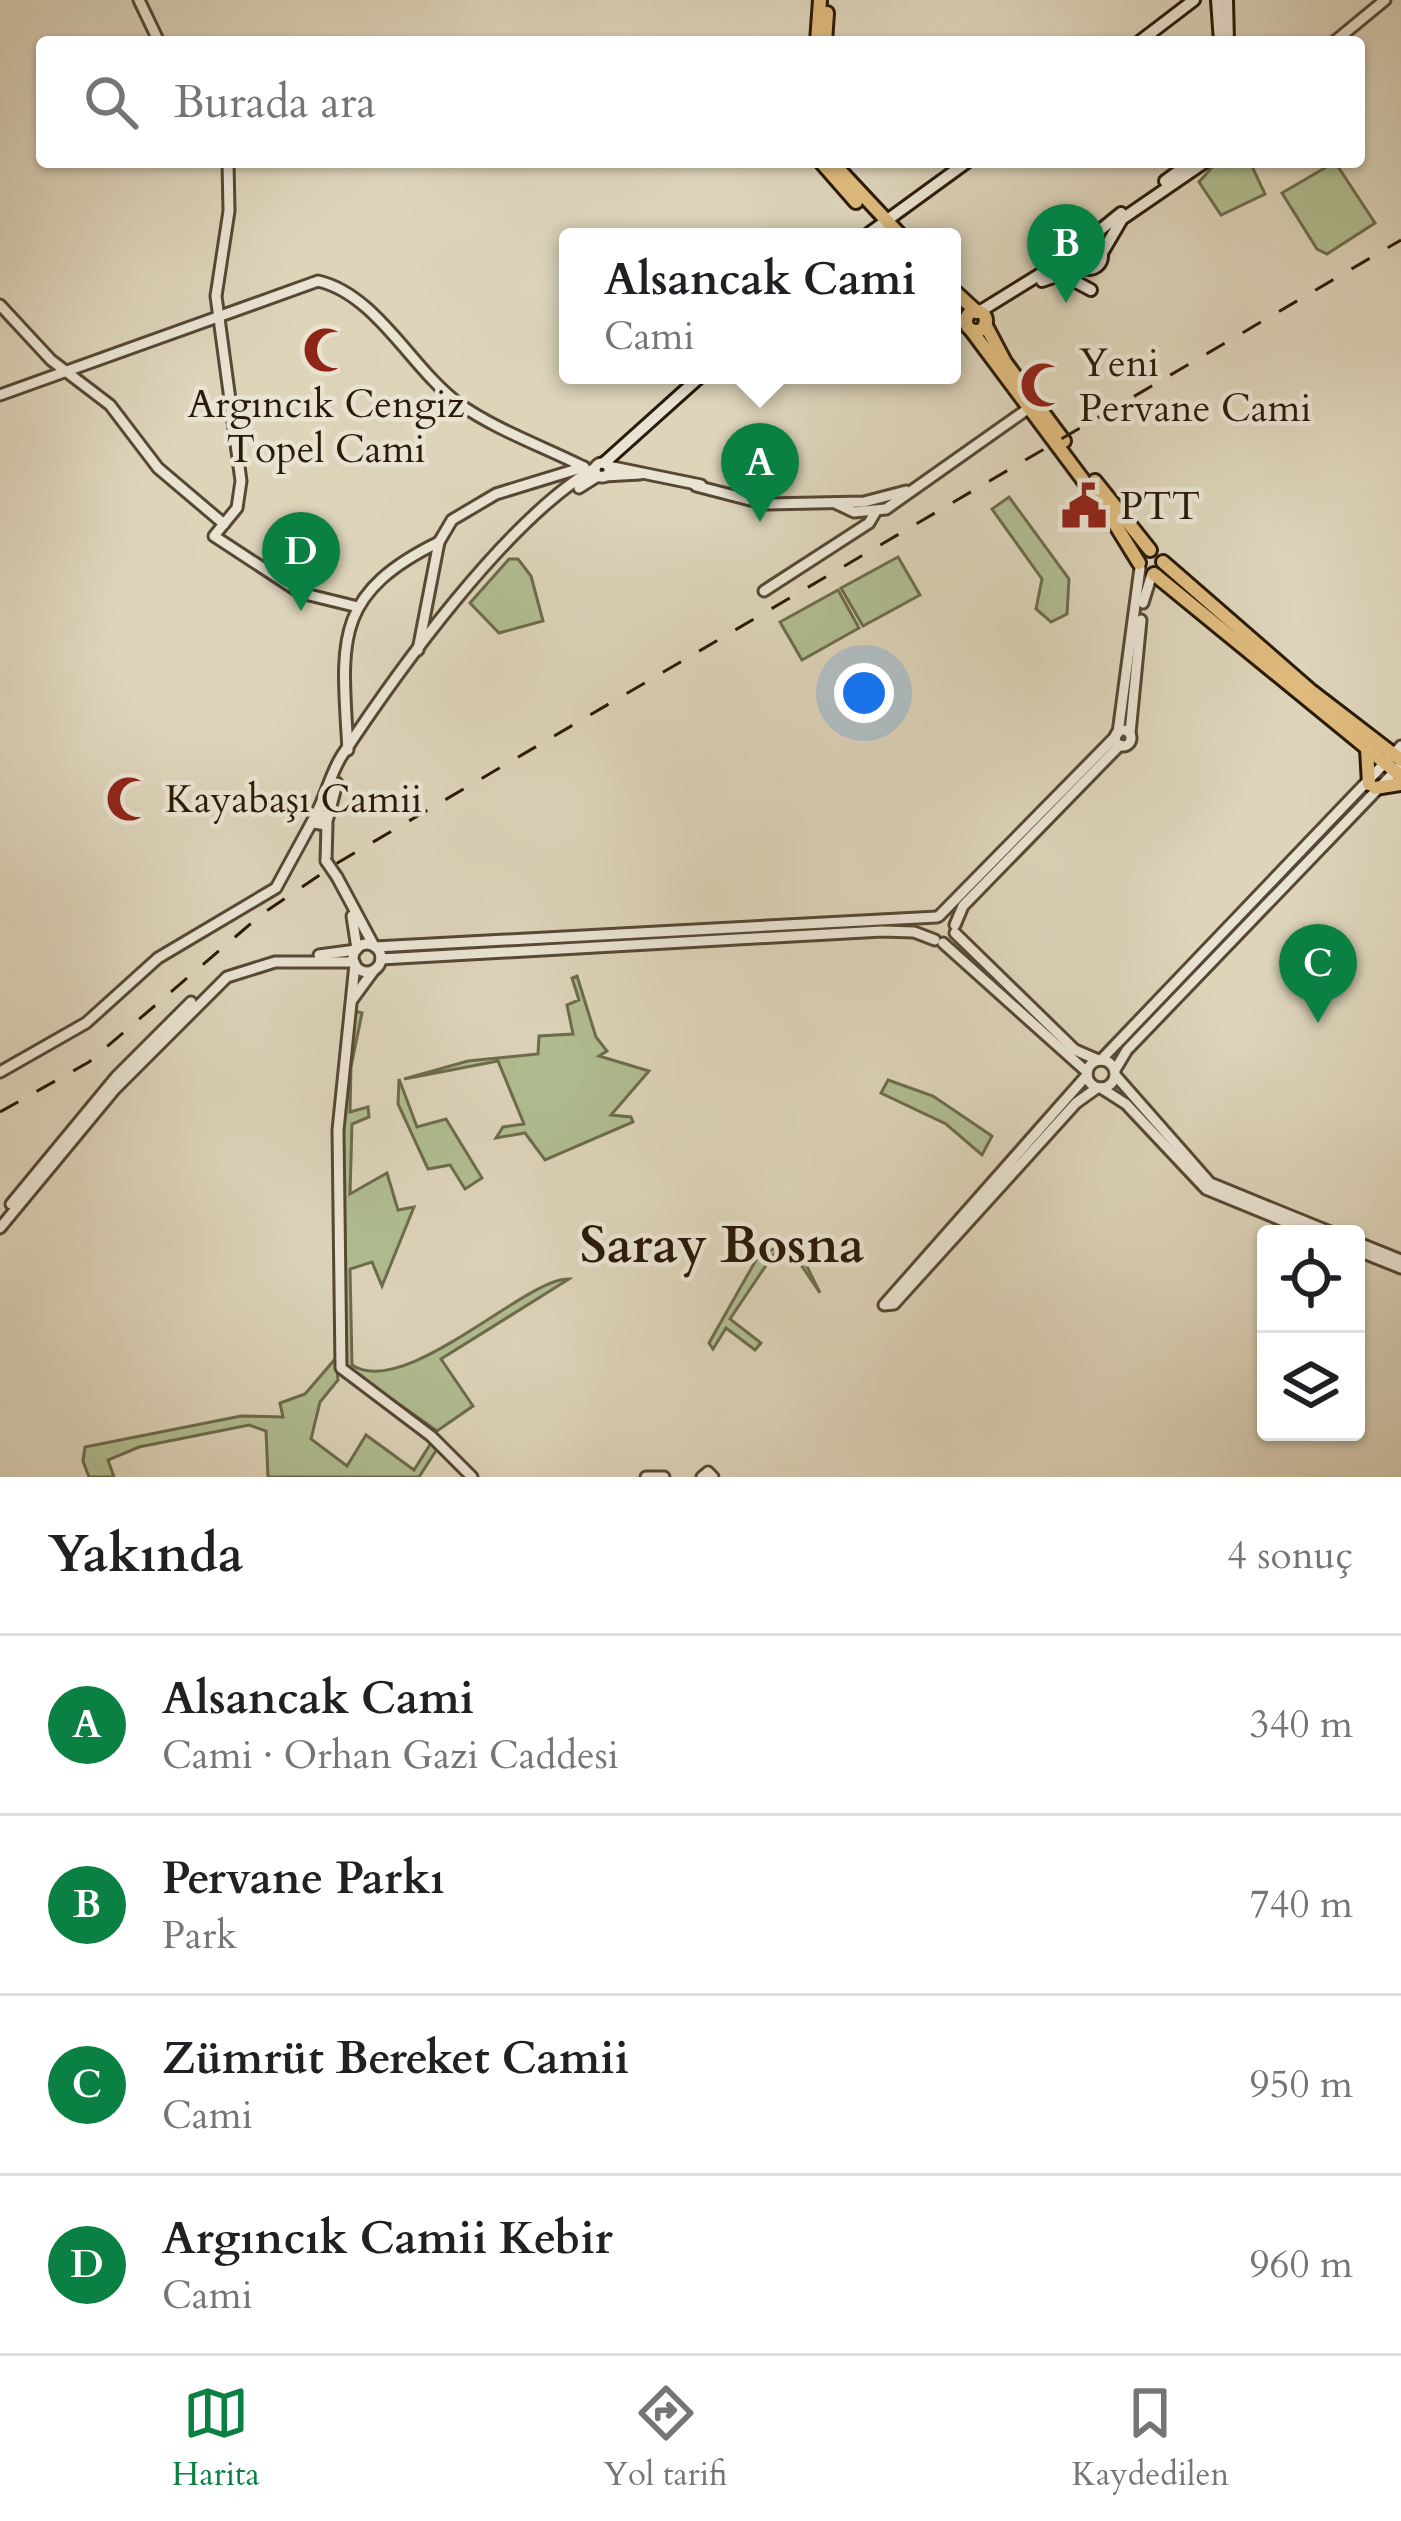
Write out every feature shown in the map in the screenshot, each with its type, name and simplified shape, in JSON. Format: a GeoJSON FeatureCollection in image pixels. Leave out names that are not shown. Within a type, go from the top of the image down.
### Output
{"type":"FeatureCollection","features":[{"type":"Feature","properties":{"kind":"main road"},"geometry":{"type":"LineString","coordinates":[[821,36],[824,0]]}},
{"type":"Feature","properties":{"kind":"main road"},"geometry":{"type":"LineString","coordinates":[[1224,36],[1227,0]]}},
{"type":"Feature","properties":{"kind":"main road"},"geometry":{"type":"LineString","coordinates":[[1148,36],[1203,1],[1218,14],[1223,36]]}},
{"type":"Feature","properties":{"kind":"main road"},"geometry":{"type":"LineString","coordinates":[[827,168],[889,228]]}},
{"type":"Feature","properties":{"kind":"main road"},"geometry":{"type":"LineString","coordinates":[[837,168],[884,228]]}},
{"type":"Feature","properties":{"kind":"main road"},"geometry":{"type":"LineString","coordinates":[[876,228],[960,168]]}},
{"type":"Feature","properties":{"kind":"main road"},"geometry":{"type":"LineString","coordinates":[[968,327],[1183,168]]}},
{"type":"Feature","properties":{"kind":"main road"},"geometry":{"type":"LineString","coordinates":[[982,317],[1058,273],[1096,266],[1122,219],[1195,168]]}},
{"type":"Feature","properties":{"kind":"main road"},"geometry":{"type":"LineString","coordinates":[[1080,248],[1095,244],[1102,253]]}},
{"type":"Feature","properties":{"kind":"main road"},"geometry":{"type":"LineString","coordinates":[[1080,248],[1082,267]]}},
{"type":"Feature","properties":{"kind":"main road"},"geometry":{"type":"LineString","coordinates":[[1058,273],[1091,290]]}},
{"type":"Feature","properties":{"kind":"main road"},"geometry":{"type":"LineString","coordinates":[[961,297],[982,317],[1010,368],[1150,550],[1150,568]]}},
{"type":"Feature","properties":{"kind":"main road"},"geometry":{"type":"LineString","coordinates":[[961,319],[1150,568],[1398,762],[1372,786]]}},
{"type":"Feature","properties":{"kind":"main road"},"geometry":{"type":"LineString","coordinates":[[598,469],[692,384]]}},
{"type":"Feature","properties":{"kind":"main road"},"geometry":{"type":"LineString","coordinates":[[1150,568],[1371,744],[1372,786]]}},
{"type":"Feature","properties":{"kind":"main road"},"geometry":{"type":"LineString","coordinates":[[1146,590],[1168,584]]}},
{"type":"Feature","properties":{"kind":"street"},"geometry":{"type":"LineString","coordinates":[[139,0],[156,36]]}},
{"type":"Feature","properties":{"kind":"street"},"geometry":{"type":"LineString","coordinates":[[1341,36],[1384,0]]}},
{"type":"Feature","properties":{"kind":"street"},"geometry":{"type":"LineString","coordinates":[[228,168],[229,220],[216,278],[241,473],[238,505],[214,536],[287,586],[323,601],[354,606]]}},
{"type":"Feature","properties":{"kind":"street"},"geometry":{"type":"LineString","coordinates":[[0,395],[305,282],[326,283],[371,315],[457,402],[598,469],[640,474],[746,500],[870,506],[906,491],[1029,408]]}},
{"type":"Feature","properties":{"kind":"street"},"geometry":{"type":"LineString","coordinates":[[0,305],[48,357],[110,405],[158,468],[224,524]]}},
{"type":"Feature","properties":{"kind":"street"},"geometry":{"type":"LineString","coordinates":[[418,650],[439,542],[452,520],[478,502],[598,469]]}},
{"type":"Feature","properties":{"kind":"street"},"geometry":{"type":"LineString","coordinates":[[0,1072],[86,1023],[158,958],[281,890],[320,822],[346,753],[418,650],[503,548],[598,469]]}},
{"type":"Feature","properties":{"kind":"street"},"geometry":{"type":"LineString","coordinates":[[363,726],[499,560],[598,469]]}},
{"type":"Feature","properties":{"kind":"street"},"geometry":{"type":"LineString","coordinates":[[764,591],[859,528],[870,506]]}},
{"type":"Feature","properties":{"kind":"street"},"geometry":{"type":"LineString","coordinates":[[346,753],[344,662],[354,606],[400,564],[439,542]]}},
{"type":"Feature","properties":{"kind":"street"},"geometry":{"type":"LineString","coordinates":[[1150,568],[1121,737],[929,928],[1073,1057],[1099,1088],[1126,1104],[1211,1192],[1293,1225]]}},
{"type":"Feature","properties":{"kind":"street"},"geometry":{"type":"LineString","coordinates":[[939,941],[955,929],[963,906],[1121,737],[1150,568]]}},
{"type":"Feature","properties":{"kind":"street"},"geometry":{"type":"LineString","coordinates":[[1282,880],[1087,1074],[1076,1092],[886,1301],[888,1308],[1076,1103],[1115,1073],[1127,1050],[1282,880],[1398,762]]}},
{"type":"Feature","properties":{"kind":"street"},"geometry":{"type":"LineString","coordinates":[[320,822],[320,846],[326,861],[374,946],[378,964],[352,1000]]}},
{"type":"Feature","properties":{"kind":"street"},"geometry":{"type":"LineString","coordinates":[[320,822],[326,861]]}},
{"type":"Feature","properties":{"kind":"street"},"geometry":{"type":"LineString","coordinates":[[236,913],[281,883],[320,822]]}},
{"type":"Feature","properties":{"kind":"street"},"geometry":{"type":"LineString","coordinates":[[308,843],[320,846]]}},
{"type":"Feature","properties":{"kind":"street"},"geometry":{"type":"LineString","coordinates":[[337,877],[356,928],[338,1130],[341,1366],[346,1377],[431,1436],[472,1477]]}},
{"type":"Feature","properties":{"kind":"street"},"geometry":{"type":"LineString","coordinates":[[0,1228],[128,1074],[227,977],[268,963],[340,960],[374,946],[938,917],[1075,1050],[1100,1060],[1115,1073],[1210,1183],[1313,1225]]}},
{"type":"Feature","properties":{"kind":"street"},"geometry":{"type":"LineString","coordinates":[[355,957],[363,971],[378,964],[882,931],[914,932],[939,941]]}},
{"type":"Feature","properties":{"kind":"street"},"geometry":{"type":"LineString","coordinates":[[0,1218],[128,1064],[224,972],[263,958],[355,957]]}},
{"type":"Feature","properties":{"kind":"street"},"geometry":{"type":"LineString","coordinates":[[340,960],[350,982]]}},
{"type":"Feature","properties":{"kind":"street"},"geometry":{"type":"LineString","coordinates":[[1073,1057],[1076,1092]]}},
{"type":"Feature","properties":{"kind":"street"},"geometry":{"type":"LineString","coordinates":[[1365,1250],[1401,1264]]}},
{"type":"Feature","properties":{"kind":"street"},"geometry":{"type":"LineString","coordinates":[[702,1477],[708,1472],[713,1477]]}},
{"type":"Feature","properties":{"kind":"street"},"geometry":{"type":"LineString","coordinates":[[646,1477],[664,1477]]}},
{"type":"Feature","properties":{"kind":"green space"},"geometry":{"type":"Polygon","coordinates":[[[1212,168],[1253,168],[1265,194],[1221,215],[1199,182],[1212,168]]]}},
{"type":"Feature","properties":{"kind":"green space"},"geometry":{"type":"Polygon","coordinates":[[[1325,168],[1339,168],[1375,223],[1327,254],[1317,249],[1282,193],[1325,168]]]}},
{"type":"Feature","properties":{"kind":"green space"},"geometry":{"type":"Polygon","coordinates":[[[1009,497],[1069,579],[1067,614],[1051,622],[1036,609],[1042,579],[992,509],[1009,497]]]}},
{"type":"Feature","properties":{"kind":"green space"},"geometry":{"type":"Polygon","coordinates":[[[898,557],[920,595],[863,626],[841,588],[898,557]]]}},
{"type":"Feature","properties":{"kind":"green space"},"geometry":{"type":"Polygon","coordinates":[[[509,559],[518,559],[531,576],[543,621],[499,633],[470,603],[509,559]]]}},
{"type":"Feature","properties":{"kind":"green space"},"geometry":{"type":"Polygon","coordinates":[[[838,590],[859,628],[802,660],[780,622],[838,590]]]}},
{"type":"Feature","properties":{"kind":"green space"},"geometry":{"type":"Polygon","coordinates":[[[577,976],[596,1037],[607,1051],[599,1056],[649,1071],[611,1115],[631,1117],[633,1122],[545,1160],[525,1133],[496,1138],[503,1127],[524,1124],[498,1061],[404,1079],[468,1061],[538,1054],[539,1036],[573,1034],[567,1005],[579,1000],[572,978],[577,976]]]}},
{"type":"Feature","properties":{"kind":"green space"},"geometry":{"type":"Polygon","coordinates":[[[355,1011],[362,1013],[351,1067],[350,1112],[368,1107],[369,1117],[352,1124],[350,1194],[387,1173],[398,1210],[414,1207],[382,1286],[372,1262],[350,1269],[352,1365],[375,1371],[402,1366],[525,1296],[569,1279],[441,1359],[473,1406],[437,1431],[345,1366],[342,1112],[355,1011]]]}},
{"type":"Feature","properties":{"kind":"green space"},"geometry":{"type":"Polygon","coordinates":[[[399,1079],[417,1127],[446,1119],[482,1178],[465,1189],[450,1165],[428,1169],[398,1104],[399,1079]]]}},
{"type":"Feature","properties":{"kind":"green space"},"geometry":{"type":"Polygon","coordinates":[[[888,1080],[933,1096],[992,1136],[982,1155],[946,1124],[881,1093],[888,1080]]]}},
{"type":"Feature","properties":{"kind":"green space"},"geometry":{"type":"Polygon","coordinates":[[[778,1246],[797,1246],[820,1293],[793,1253],[773,1255],[730,1319],[761,1343],[755,1350],[726,1328],[713,1349],[709,1343],[756,1260],[778,1246]]]}},
{"type":"Feature","properties":{"kind":"green space"},"geometry":{"type":"Polygon","coordinates":[[[336,1358],[338,1380],[320,1402],[311,1439],[347,1466],[366,1435],[414,1470],[433,1440],[439,1446],[419,1477],[268,1477],[266,1431],[249,1425],[139,1447],[108,1460],[114,1477],[89,1477],[83,1461],[85,1447],[241,1416],[283,1417],[280,1403],[305,1394],[336,1358]]]}},
{"type":"Feature","properties":{"kind":"railway"},"geometry":{"type":"LineString","coordinates":[[0,1112],[89,1062],[262,914],[339,862],[1401,240]]}},
{"type":"Feature","properties":{"kind":"place","name":"Pervane Parkı"},"geometry":{"type":"Point","coordinates":[1066,303]}},
{"type":"Feature","properties":{"kind":"place","name":"Argıncık Cengiz Topel Cami"},"geometry":{"type":"Point","coordinates":[326,350]}},
{"type":"Feature","properties":{"kind":"place","name":"Yeni Pervane Cami"},"geometry":{"type":"Point","coordinates":[1043,385]}},
{"type":"Feature","properties":{"kind":"place","name":"PTT"},"geometry":{"type":"Point","coordinates":[1084,506]}},
{"type":"Feature","properties":{"kind":"place","name":"Alsancak Cami"},"geometry":{"type":"Point","coordinates":[760,522]}},
{"type":"Feature","properties":{"kind":"place","name":"Argıncık Camii Kebir"},"geometry":{"type":"Point","coordinates":[301,611]}},
{"type":"Feature","properties":{"kind":"place","name":"Kayabaşı Camii"},"geometry":{"type":"Point","coordinates":[129,799]}},
{"type":"Feature","properties":{"kind":"place","name":"Zümrüt Bereket Camii"},"geometry":{"type":"Point","coordinates":[1318,1023]}},
{"type":"Feature","properties":{"kind":"district","name":"Saray Bosna"},"geometry":{"type":"Point","coordinates":[722,1246]}}]}
